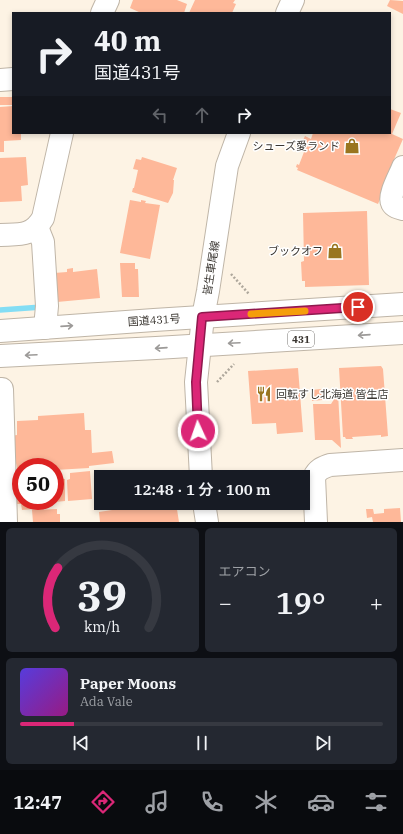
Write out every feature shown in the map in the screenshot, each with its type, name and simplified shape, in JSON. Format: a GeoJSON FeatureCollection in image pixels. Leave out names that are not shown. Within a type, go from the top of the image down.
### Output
{"type":"FeatureCollection","features":[{"type":"Feature","properties":{"kind":"main road"},"geometry":{"type":"LineString","coordinates":[[102,12],[108,0]]}},
{"type":"Feature","properties":{"kind":"main road"},"geometry":{"type":"LineString","coordinates":[[287,12],[293,0]]}},
{"type":"Feature","properties":{"kind":"main road"},"geometry":{"type":"LineString","coordinates":[[0,80],[12,79]]}},
{"type":"Feature","properties":{"kind":"main road"},"geometry":{"type":"LineString","coordinates":[[0,235],[29,233],[37,228],[43,218],[62,134]]}},
{"type":"Feature","properties":{"kind":"main road","name":"皆生車尾線"},"geometry":{"type":"LineString","coordinates":[[201,470],[196,382],[202,317],[208,291],[227,166],[239,134]]}},
{"type":"Feature","properties":{"kind":"main road"},"geometry":{"type":"LineString","coordinates":[[403,167],[390,199],[392,205],[403,209]]}},
{"type":"Feature","properties":{"kind":"main road"},"geometry":{"type":"LineString","coordinates":[[37,228],[43,242],[47,306],[45,328]]}},
{"type":"Feature","properties":{"kind":"main road","name":"国道431号"},"geometry":{"type":"LineString","coordinates":[[0,331],[403,304]]}},
{"type":"Feature","properties":{"kind":"main road","name":"431"},"geometry":{"type":"LineString","coordinates":[[0,356],[403,333]]}},
{"type":"Feature","properties":{"kind":"main road"},"geometry":{"type":"LineString","coordinates":[[0,389],[2,389],[6,522]]}},
{"type":"Feature","properties":{"kind":"main road"},"geometry":{"type":"LineString","coordinates":[[316,522],[314,477],[320,468],[330,465],[403,460]]}},
{"type":"Feature","properties":{"kind":"main road"},"geometry":{"type":"LineString","coordinates":[[205,510],[207,522]]}},
{"type":"Feature","properties":{"kind":"path"},"geometry":{"type":"LineString","coordinates":[[230,272],[253,299]]}},
{"type":"Feature","properties":{"kind":"path"},"geometry":{"type":"LineString","coordinates":[[213,386],[237,360]]}},
{"type":"Feature","properties":{"kind":"building"},"geometry":{"type":"Polygon","coordinates":[[[133,0],[177,0],[187,4],[184,12],[139,12],[130,8],[133,0]]]}},
{"type":"Feature","properties":{"kind":"building"},"geometry":{"type":"Polygon","coordinates":[[[195,0],[235,0],[233,3],[236,4],[232,12],[189,12],[195,0]]]}},
{"type":"Feature","properties":{"kind":"building"},"geometry":{"type":"Polygon","coordinates":[[[390,0],[403,1],[403,14],[387,6],[390,0]]]}},
{"type":"Feature","properties":{"kind":"building"},"geometry":{"type":"Polygon","coordinates":[[[0,97],[12,97],[12,105],[0,105],[0,97]]]}},
{"type":"Feature","properties":{"kind":"building"},"geometry":{"type":"Polygon","coordinates":[[[12,106],[12,134],[21,134],[21,140],[4,141],[4,152],[0,152],[0,107],[12,106]]]}},
{"type":"Feature","properties":{"kind":"building"},"geometry":{"type":"Polygon","coordinates":[[[391,109],[401,113],[392,134],[403,139],[392,164],[394,165],[378,204],[297,170],[297,164],[299,165],[304,152],[299,149],[305,136],[311,139],[313,134],[391,134],[391,109]]]}},
{"type":"Feature","properties":{"kind":"building"},"geometry":{"type":"Polygon","coordinates":[[[26,157],[28,185],[21,186],[22,201],[0,202],[0,158],[26,157]]]}},
{"type":"Feature","properties":{"kind":"building"},"geometry":{"type":"Polygon","coordinates":[[[142,157],[177,168],[173,180],[173,193],[168,203],[132,192],[138,170],[133,169],[136,159],[141,160],[142,157]]]}},
{"type":"Feature","properties":{"kind":"building"},"geometry":{"type":"Polygon","coordinates":[[[130,200],[141,202],[141,200],[146,201],[145,203],[160,205],[150,259],[120,253],[130,200]]]}},
{"type":"Feature","properties":{"kind":"building"},"geometry":{"type":"Polygon","coordinates":[[[367,211],[369,285],[305,287],[305,281],[302,281],[301,262],[304,261],[303,213],[367,211]]]}},
{"type":"Feature","properties":{"kind":"building"},"geometry":{"type":"Polygon","coordinates":[[[120,263],[135,263],[135,269],[138,269],[139,297],[122,297],[120,263]]]}},
{"type":"Feature","properties":{"kind":"building"},"geometry":{"type":"Polygon","coordinates":[[[73,268],[73,272],[97,269],[100,298],[57,302],[54,273],[67,272],[67,269],[73,268]]]}},
{"type":"Feature","properties":{"kind":"building"},"geometry":{"type":"Polygon","coordinates":[[[381,366],[383,369],[388,436],[352,437],[353,439],[346,439],[343,437],[339,368],[381,366]]]}},
{"type":"Feature","properties":{"kind":"building"},"geometry":{"type":"Polygon","coordinates":[[[298,368],[303,432],[277,434],[276,423],[252,424],[248,371],[298,368]]]}},
{"type":"Feature","properties":{"kind":"building"},"geometry":{"type":"Polygon","coordinates":[[[321,389],[322,400],[312,401],[311,390],[321,389]]]}},
{"type":"Feature","properties":{"kind":"building"},"geometry":{"type":"Polygon","coordinates":[[[338,393],[341,448],[332,440],[315,440],[313,404],[331,404],[338,393]]]}},
{"type":"Feature","properties":{"kind":"building"},"geometry":{"type":"Polygon","coordinates":[[[84,413],[85,430],[91,430],[92,453],[112,451],[114,463],[89,466],[89,468],[64,469],[64,458],[15,458],[10,436],[17,435],[17,421],[38,420],[38,416],[84,413]]]}},
{"type":"Feature","properties":{"kind":"building"},"geometry":{"type":"Polygon","coordinates":[[[90,471],[92,499],[68,501],[67,480],[70,479],[70,473],[90,471]]]}},
{"type":"Feature","properties":{"kind":"building"},"geometry":{"type":"Polygon","coordinates":[[[64,479],[65,479],[64,501],[64,479]]]}},
{"type":"Feature","properties":{"kind":"building"},"geometry":{"type":"Polygon","coordinates":[[[400,508],[401,522],[373,522],[372,517],[367,518],[366,509],[373,509],[374,514],[384,513],[384,509],[400,508]]]}},
{"type":"Feature","properties":{"kind":"building"},"geometry":{"type":"Polygon","coordinates":[[[32,510],[57,510],[57,514],[60,514],[60,522],[33,522],[32,510]]]}},
{"type":"Feature","properties":{"kind":"building"},"geometry":{"type":"Polygon","coordinates":[[[112,510],[177,510],[179,522],[100,522],[99,512],[112,510]]]}},
{"type":"Feature","properties":{"kind":"waterway"},"geometry":{"type":"LineString","coordinates":[[0,310],[42,307]]}},
{"type":"Feature","properties":{"kind":"slow traffic"},"geometry":{"type":"LineString","coordinates":[[251,314],[305,311]]}},
{"type":"Feature","properties":{"kind":"place","name":"シューズ愛ランド"},"geometry":{"type":"Point","coordinates":[352,146]}},
{"type":"Feature","properties":{"kind":"place","name":"ブックオフ"},"geometry":{"type":"Point","coordinates":[335,251]}},
{"type":"Feature","properties":{"kind":"place","name":"回転すし北海道 皆生店"},"geometry":{"type":"Point","coordinates":[264,394]}},
{"type":"Feature","properties":{"kind":"route"},"geometry":{"type":"LineString","coordinates":[[198,431],[196,382],[202,317],[358,307]]}}]}
